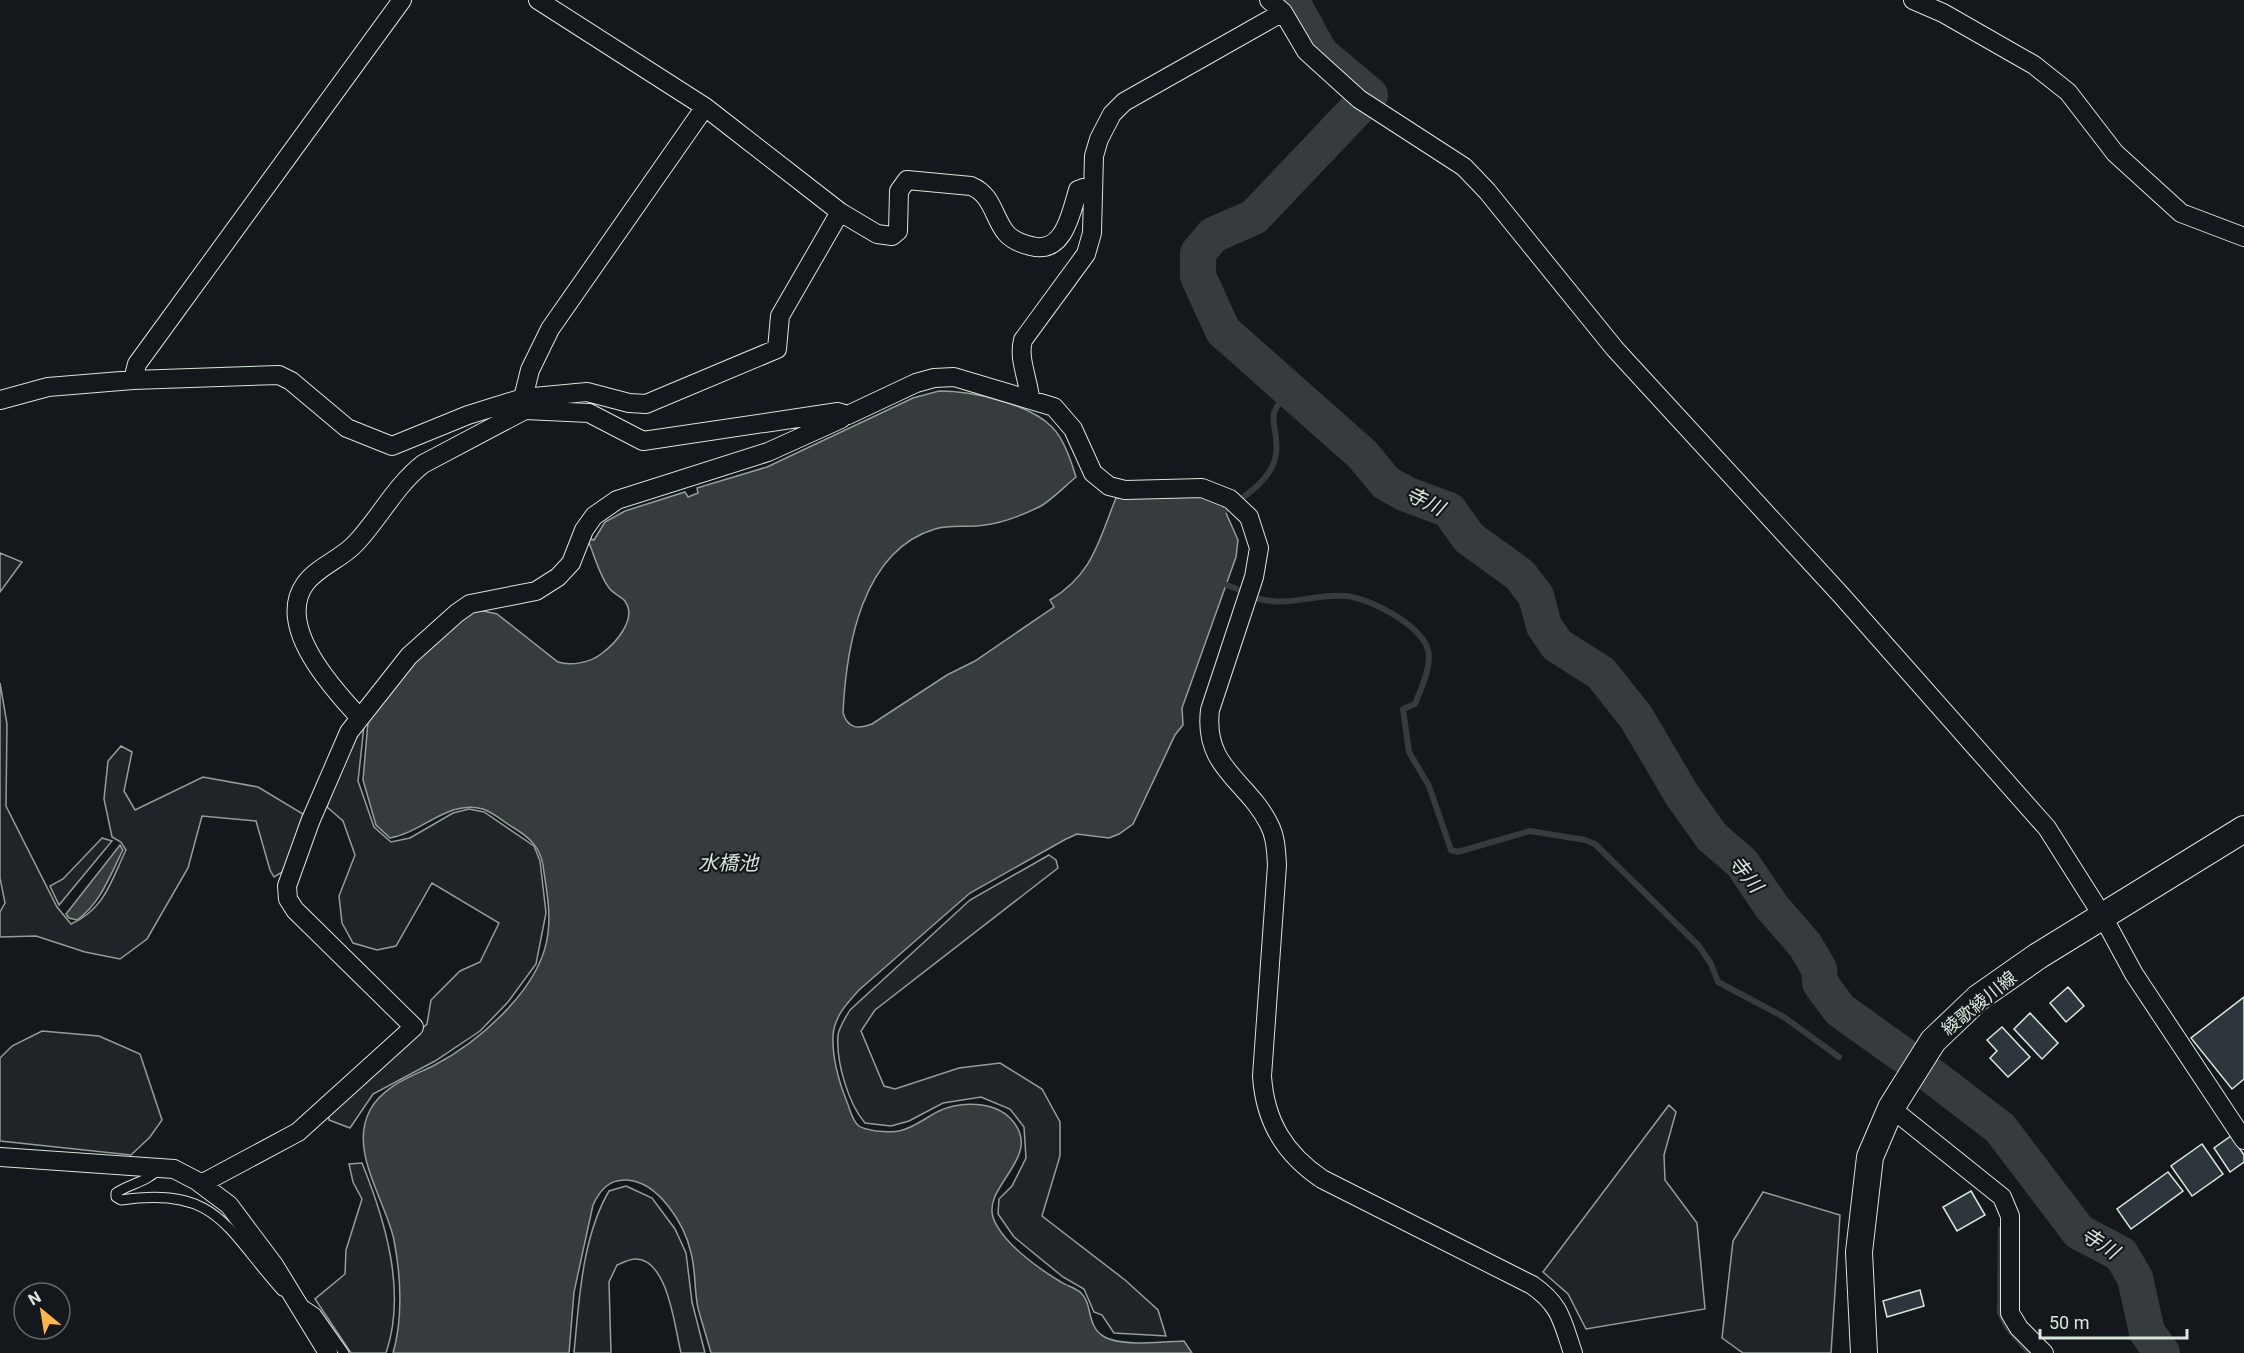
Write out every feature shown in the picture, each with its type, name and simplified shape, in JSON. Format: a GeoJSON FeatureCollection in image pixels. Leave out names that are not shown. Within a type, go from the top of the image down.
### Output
{"type":"FeatureCollection","features":[{"type":"Feature","properties":{"kind":"main road","name":"綾歌綾川線"},"geometry":{"type":"LineString","coordinates":[[1864,1353],[1859,1252],[1870,1157],[1891,1108],[1933,1041],[1978,998],[2102,915],[2244,829]]}},
{"type":"Feature","properties":{"kind":"street"},"geometry":{"type":"LineString","coordinates":[[133,380],[137,364],[402,0]]}},
{"type":"Feature","properties":{"kind":"street"},"geometry":{"type":"LineString","coordinates":[[538,0],[705,107],[840,212],[877,234],[892,236],[898,231],[899,191],[907,180],[971,186],[980,189],[988,199],[1006,233],[1018,243],[1037,248],[1051,245],[1063,235],[1078,190],[1092,185]]}},
{"type":"Feature","properties":{"kind":"street"},"geometry":{"type":"LineString","coordinates":[[1913,0],[1943,14],[2034,65],[2068,92],[2115,153],[2181,213],[2244,237]]}},
{"type":"Feature","properties":{"kind":"street"},"geometry":{"type":"LineString","coordinates":[[1030,398],[1028,378],[1020,353],[1023,340],[1086,254],[1092,233],[1094,156],[1099,139],[1112,114],[1124,102],[1276,6],[1306,51],[1363,102],[1464,167],[1487,191],[1615,349],[1841,595],[2047,828],[2102,915],[2134,974],[2244,1140]]}},
{"type":"Feature","properties":{"kind":"street"},"geometry":{"type":"LineString","coordinates":[[524,404],[530,370],[550,329],[705,107]]}},
{"type":"Feature","properties":{"kind":"street"},"geometry":{"type":"LineString","coordinates":[[0,399],[48,387],[133,380],[279,375],[291,381],[347,428],[392,446],[468,415],[587,392],[629,403],[646,404],[777,349],[780,316],[840,212]]}},
{"type":"Feature","properties":{"kind":"street"},"geometry":{"type":"LineString","coordinates":[[201,1184],[298,1132],[414,1027],[295,910],[288,899],[287,885],[310,822],[349,732],[409,656],[470,604],[536,591],[558,577],[571,563],[584,530],[594,516],[617,500],[768,452],[934,378],[954,377],[1054,407],[1073,429],[1093,473],[1109,486],[1125,490],[1202,488],[1235,505],[1250,517],[1259,548],[1254,577],[1210,710],[1209,722],[1214,752],[1223,768],[1270,825],[1276,844],[1277,865],[1262,1076],[1268,1112],[1286,1148],[1296,1160],[1322,1179],[1532,1285],[1551,1298],[1560,1314],[1573,1353]]}},
{"type":"Feature","properties":{"kind":"street"},"geometry":{"type":"LineString","coordinates":[[360,718],[322,674],[306,645],[299,627],[297,608],[299,594],[306,582],[354,545],[409,475],[423,464],[524,404],[589,413],[643,441],[838,412],[848,415]]}},
{"type":"Feature","properties":{"kind":"street"},"geometry":{"type":"LineString","coordinates":[[1891,1108],[2002,1197],[2010,1216],[2010,1313],[2019,1328],[2044,1353]]}},
{"type":"Feature","properties":{"kind":"street"},"geometry":{"type":"LineString","coordinates":[[0,1157],[174,1169],[201,1184],[229,1205],[274,1265],[328,1353]]}},
{"type":"Feature","properties":{"kind":"lane"},"geometry":{"type":"LineString","coordinates":[[159,1168],[152,1177],[123,1188],[116,1193],[116,1197],[121,1200],[154,1195],[181,1198],[203,1206],[221,1219],[282,1291],[316,1313],[344,1353]]}},
{"type":"Feature","properties":{"kind":"shaded area"},"geometry":{"type":"Polygon","coordinates":[[[0,553],[22,562],[0,592],[0,553]]]}},
{"type":"Feature","properties":{"kind":"shaded area"},"geometry":{"type":"Polygon","coordinates":[[[0,683],[7,724],[6,806],[57,907],[71,924],[83,918],[106,893],[126,850],[121,842],[112,837],[104,799],[108,761],[121,746],[132,752],[124,791],[135,810],[203,777],[258,787],[303,814],[284,871],[274,877],[270,870],[256,821],[202,816],[188,868],[147,939],[120,959],[85,952],[36,936],[0,937],[0,912],[5,903],[0,878],[0,683]]]}},
{"type":"Feature","properties":{"kind":"shaded area"},"geometry":{"type":"Polygon","coordinates":[[[364,726],[358,781],[374,827],[391,842],[410,838],[453,813],[469,809],[484,812],[534,846],[540,861],[546,913],[536,964],[508,1002],[480,1031],[435,1061],[373,1094],[350,1128],[329,1120],[329,1111],[427,1024],[431,1000],[460,971],[480,962],[499,923],[432,883],[396,946],[377,950],[353,943],[342,923],[339,896],[355,855],[343,821],[327,807],[341,761],[364,726]]]}},
{"type":"Feature","properties":{"kind":"shaded area"},"geometry":{"type":"Polygon","coordinates":[[[102,838],[112,841],[59,905],[50,886],[63,879],[102,838]]]}},
{"type":"Feature","properties":{"kind":"shaded area"},"geometry":{"type":"Polygon","coordinates":[[[1049,855],[1056,860],[1058,868],[875,1010],[861,1031],[884,1086],[895,1089],[959,1068],[1000,1063],[1042,1089],[1060,1122],[1060,1156],[1042,1216],[1125,1280],[1158,1310],[1166,1336],[1114,1333],[1102,1315],[1094,1312],[1084,1289],[1063,1277],[1014,1237],[998,1214],[999,1199],[1012,1186],[1026,1158],[1024,1127],[1010,1109],[981,1097],[943,1103],[909,1121],[891,1126],[865,1123],[853,1105],[844,1082],[838,1035],[850,1010],[970,900],[1049,855]]]}},
{"type":"Feature","properties":{"kind":"shaded area"},"geometry":{"type":"Polygon","coordinates":[[[42,1031],[99,1036],[140,1054],[162,1120],[150,1137],[131,1155],[0,1141],[0,1058],[12,1046],[42,1031]]]}},
{"type":"Feature","properties":{"kind":"shaded area"},"geometry":{"type":"Polygon","coordinates":[[[1669,1105],[1676,1112],[1664,1155],[1665,1180],[1697,1223],[1705,1309],[1586,1329],[1568,1294],[1543,1272],[1669,1105]]]}},
{"type":"Feature","properties":{"kind":"shaded area"},"geometry":{"type":"Polygon","coordinates":[[[362,1163],[378,1208],[391,1256],[394,1306],[392,1330],[386,1353],[351,1353],[315,1299],[345,1274],[346,1250],[362,1199],[353,1182],[349,1164],[362,1163]]]}},
{"type":"Feature","properties":{"kind":"shaded area"},"geometry":{"type":"Polygon","coordinates":[[[626,1186],[652,1198],[675,1229],[686,1253],[692,1302],[705,1353],[681,1353],[673,1312],[662,1282],[655,1270],[646,1262],[635,1259],[617,1265],[609,1282],[611,1353],[574,1353],[583,1270],[593,1228],[609,1191],[626,1186]]]}},
{"type":"Feature","properties":{"kind":"shaded area"},"geometry":{"type":"Polygon","coordinates":[[[1763,1192],[1840,1215],[1831,1353],[1743,1353],[1722,1338],[1733,1241],[1763,1192]]]}},
{"type":"Feature","properties":{"kind":"water","name":"水橋池"},"geometry":{"type":"Polygon","coordinates":[[[939,391],[967,393],[999,400],[1029,411],[1042,419],[1060,438],[1076,477],[1041,506],[1028,512],[992,524],[935,529],[910,541],[890,558],[874,580],[862,605],[854,632],[848,660],[843,713],[851,725],[862,727],[872,724],[947,675],[975,661],[1054,607],[1050,600],[1076,579],[1092,556],[1116,498],[1204,496],[1222,504],[1238,540],[1236,557],[1182,708],[1183,725],[1175,735],[1133,824],[1109,838],[1077,834],[970,893],[859,990],[846,1005],[836,1023],[833,1036],[839,1078],[855,1121],[861,1127],[869,1130],[896,1132],[904,1130],[939,1111],[967,1104],[986,1106],[1004,1113],[1020,1133],[1021,1145],[1018,1158],[996,1193],[992,1205],[993,1217],[1004,1236],[1032,1262],[1081,1293],[1087,1303],[1094,1326],[1103,1336],[1131,1343],[1184,1341],[1192,1353],[711,1353],[698,1308],[693,1260],[677,1218],[650,1188],[639,1183],[621,1180],[606,1186],[593,1205],[574,1292],[569,1353],[393,1353],[400,1312],[398,1268],[390,1225],[366,1159],[363,1142],[364,1126],[375,1102],[390,1088],[451,1056],[470,1043],[506,1011],[534,974],[543,954],[549,916],[542,859],[536,848],[524,835],[491,813],[471,807],[459,808],[414,830],[390,838],[376,825],[363,780],[368,722],[411,664],[474,609],[497,614],[558,662],[568,664],[591,660],[607,650],[618,637],[629,615],[624,600],[606,584],[587,538],[594,540],[605,522],[625,511],[685,492],[688,497],[698,493],[697,488],[767,467],[913,398],[939,391]]]}},
{"type":"Feature","properties":{"kind":"water"},"geometry":{"type":"Polygon","coordinates":[[[120,845],[123,850],[99,897],[77,920],[69,918],[66,914],[120,845]]]}},
{"type":"Feature","properties":{"kind":"water"},"geometry":{"type":"Polygon","coordinates":[[[2145,1328],[2148,1328],[2169,1353],[2155,1353],[2144,1335],[2145,1328]]]}},
{"type":"Feature","properties":{"kind":"building"},"geometry":{"type":"Polygon","coordinates":[[[2068,987],[2084,1006],[2066,1022],[2050,1003],[2068,987]]]}},
{"type":"Feature","properties":{"kind":"building"},"geometry":{"type":"Polygon","coordinates":[[[2244,997],[2244,1079],[2232,1089],[2191,1038],[2244,997]]]}},
{"type":"Feature","properties":{"kind":"building"},"geometry":{"type":"Polygon","coordinates":[[[2030,1013],[2058,1043],[2042,1059],[2014,1029],[2030,1013]]]}},
{"type":"Feature","properties":{"kind":"building"},"geometry":{"type":"Polygon","coordinates":[[[2002,1027],[2030,1057],[2008,1077],[1990,1058],[1997,1051],[1987,1040],[2002,1027]]]}},
{"type":"Feature","properties":{"kind":"building"},"geometry":{"type":"Polygon","coordinates":[[[2231,1136],[2244,1155],[2244,1162],[2230,1172],[2214,1148],[2231,1136]]]}},
{"type":"Feature","properties":{"kind":"building"},"geometry":{"type":"Polygon","coordinates":[[[2202,1144],[2223,1174],[2192,1196],[2171,1166],[2202,1144]]]}},
{"type":"Feature","properties":{"kind":"building"},"geometry":{"type":"Polygon","coordinates":[[[2168,1172],[2183,1191],[2131,1229],[2117,1209],[2168,1172]]]}},
{"type":"Feature","properties":{"kind":"building"},"geometry":{"type":"Polygon","coordinates":[[[1971,1191],[1985,1215],[1957,1231],[1943,1207],[1971,1191]]]}},
{"type":"Feature","properties":{"kind":"building"},"geometry":{"type":"Polygon","coordinates":[[[1920,1290],[1924,1306],[1887,1317],[1883,1301],[1920,1290]]]}},
{"type":"Feature","properties":{"kind":"waterway","name":"寺川"},"geometry":{"type":"LineString","coordinates":[[1291,0],[1320,53],[1370,95],[1254,217],[1213,235],[1198,253],[1198,276],[1223,331],[1362,454],[1386,483],[1406,494],[1449,510],[1469,538],[1520,575],[1536,596],[1544,626],[1557,645],[1601,673],[1636,717],[1682,795],[1712,837],[1742,863],[1772,907],[1805,945],[1819,969],[1820,983],[1840,1010],[1903,1055]]}},
{"type":"Feature","properties":{"kind":"waterway"},"geometry":{"type":"LineString","coordinates":[[1219,514],[1254,489],[1269,473],[1274,464],[1277,443],[1274,415],[1276,408],[1291,391]]}},
{"type":"Feature","properties":{"kind":"waterway"},"geometry":{"type":"LineString","coordinates":[[1222,583],[1237,589]]}},
{"type":"Feature","properties":{"kind":"waterway"},"geometry":{"type":"LineString","coordinates":[[1255,598],[1268,601],[1291,601],[1322,596],[1356,598],[1381,607],[1416,631],[1428,650],[1429,657],[1425,677],[1415,704],[1403,709],[1409,752],[1429,786],[1451,850],[1458,852],[1530,831],[1585,840],[1595,844],[1699,946],[1711,964],[1718,982],[1784,1017],[1839,1057]]}},
{"type":"Feature","properties":{"kind":"waterway","name":"寺川"},"geometry":{"type":"LineString","coordinates":[[1932,1076],[2000,1128],[2079,1232],[2121,1254],[2135,1278],[2147,1332],[2162,1353]]}},
{"type":"Feature","properties":{"kind":"waterway"},"geometry":{"type":"LineString","coordinates":[[2001,1229],[2000,1313],[2007,1327],[2030,1353]]}}]}
